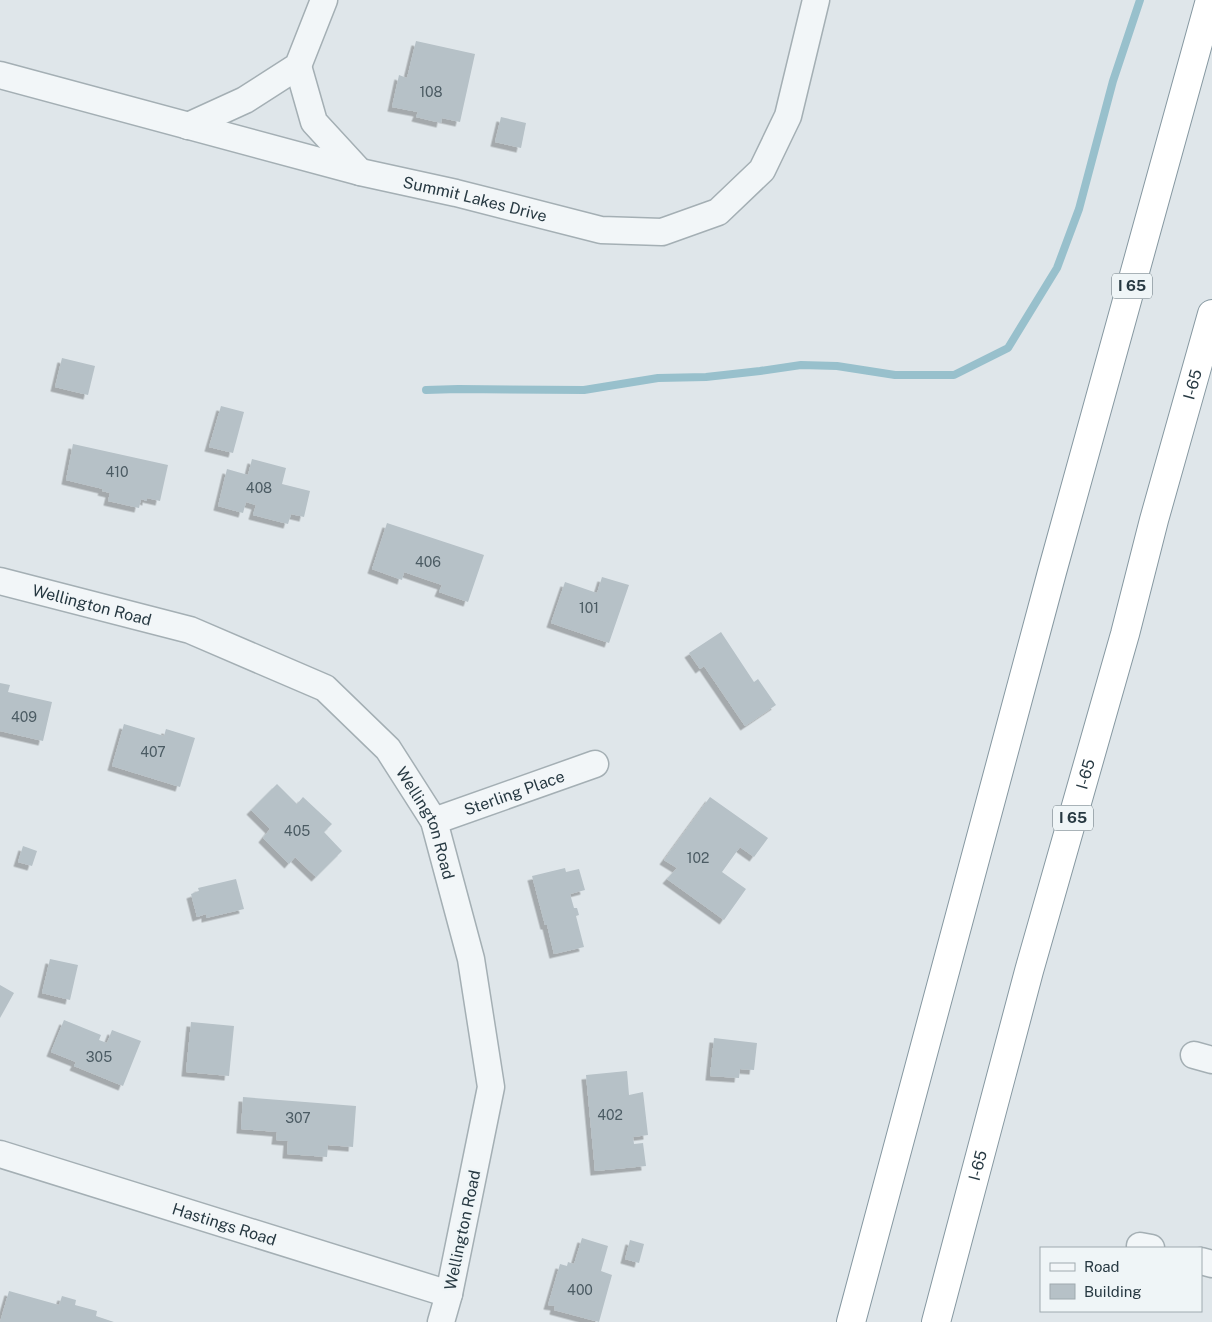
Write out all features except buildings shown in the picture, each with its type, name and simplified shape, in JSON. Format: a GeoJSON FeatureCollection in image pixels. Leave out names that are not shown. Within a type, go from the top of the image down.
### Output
{"type":"FeatureCollection","features":[{"type":"Feature","properties":{"kind":"highway","name":"I 65"},"geometry":{"type":"LineString","coordinates":[[851,1322],[1052,572],[1210,0]]}},
{"type":"Feature","properties":{"kind":"highway","name":"I-65"},"geometry":{"type":"LineString","coordinates":[[936,1322],[1027,981],[1125,634],[1154,520],[1212,314]]}},
{"type":"Feature","properties":{"kind":"street"},"geometry":{"type":"LineString","coordinates":[[188,126],[246,100],[298,66],[324,0]]}},
{"type":"Feature","properties":{"kind":"street","name":"Summit Lakes Drive"},"geometry":{"type":"LineString","coordinates":[[0,75],[360,172],[456,193],[601,230],[662,232],[718,212],[762,170],[788,116],[816,0]]}},
{"type":"Feature","properties":{"kind":"street"},"geometry":{"type":"LineString","coordinates":[[298,66],[314,122],[360,172]]}},
{"type":"Feature","properties":{"kind":"street","name":"Wellington Road"},"geometry":{"type":"LineString","coordinates":[[0,581],[190,630],[325,688],[388,750],[434,820],[471,959],[491,1087],[449,1294],[441,1322]]}},
{"type":"Feature","properties":{"kind":"street","name":"Sterling Place"},"geometry":{"type":"LineString","coordinates":[[434,820],[595,764]]}},
{"type":"Feature","properties":{"kind":"street","name":"Hastings Road"},"geometry":{"type":"LineString","coordinates":[[0,1154],[449,1294]]}},
{"type":"Feature","properties":{"kind":"waterway"},"geometry":{"type":"LineString","coordinates":[[426,390],[584,390],[658,378],[706,377],[801,365],[837,366],[895,375],[954,375],[1008,348],[1057,268],[1079,209],[1113,81],[1140,0]]}}]}
